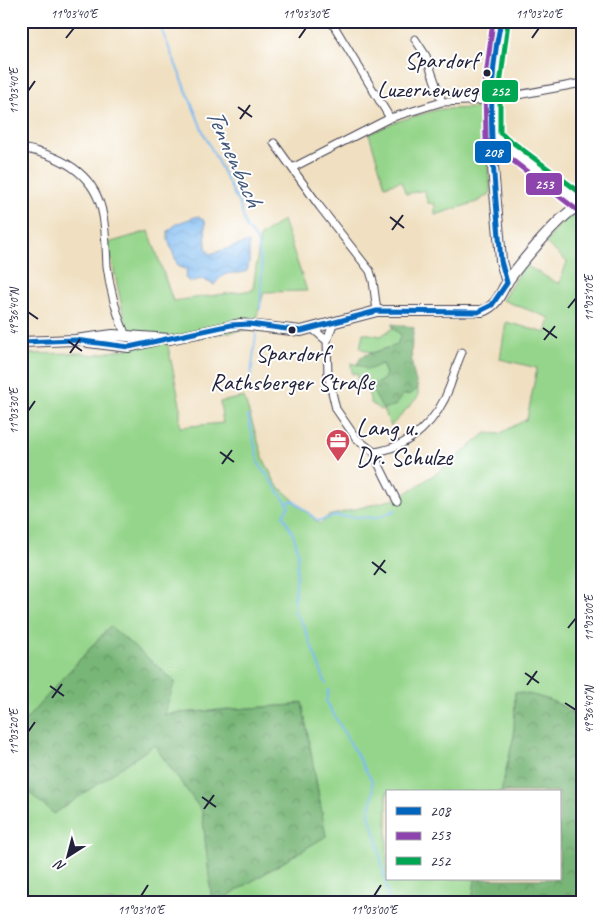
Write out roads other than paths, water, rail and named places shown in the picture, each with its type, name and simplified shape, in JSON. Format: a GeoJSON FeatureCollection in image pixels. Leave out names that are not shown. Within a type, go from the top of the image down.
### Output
{"type":"FeatureCollection","features":[{"type":"Feature","properties":{"kind":"main road"},"geometry":{"type":"LineString","coordinates":[[501,21],[491,100],[501,261],[507,283]]}},
{"type":"Feature","properties":{"kind":"main road"},"geometry":{"type":"LineString","coordinates":[[493,137],[581,204]]}},
{"type":"Feature","properties":{"kind":"main road"},"geometry":{"type":"LineString","coordinates":[[21,342],[74,340],[112,335],[160,339],[180,337],[240,324],[292,330],[313,329],[377,311],[482,311],[495,303],[507,283],[559,220],[571,208],[581,204]]}},
{"type":"Feature","properties":{"kind":"main road"},"geometry":{"type":"LineString","coordinates":[[112,335],[118,346]]}},
{"type":"Feature","properties":{"kind":"main road"},"geometry":{"type":"LineString","coordinates":[[118,346],[126,336]]}},
{"type":"Feature","properties":{"kind":"main road"},"geometry":{"type":"LineString","coordinates":[[74,340],[118,346],[137,346],[160,339]]}},
{"type":"Feature","properties":{"kind":"street"},"geometry":{"type":"LineString","coordinates":[[331,21],[390,118]]}},
{"type":"Feature","properties":{"kind":"street"},"geometry":{"type":"LineString","coordinates":[[415,39],[426,56],[442,102]]}},
{"type":"Feature","properties":{"kind":"street"},"geometry":{"type":"LineString","coordinates":[[292,168],[390,118],[442,102],[491,100],[582,83]]}},
{"type":"Feature","properties":{"kind":"street"},"geometry":{"type":"LineString","coordinates":[[274,143],[370,272],[377,311]]}},
{"type":"Feature","properties":{"kind":"street"},"geometry":{"type":"LineString","coordinates":[[21,148],[50,154],[68,163],[83,174],[92,185],[103,214],[108,267],[118,317],[126,336]]}},
{"type":"Feature","properties":{"kind":"street"},"geometry":{"type":"LineString","coordinates":[[21,269],[21,290]]}},
{"type":"Feature","properties":{"kind":"street"},"geometry":{"type":"LineString","coordinates":[[112,335],[118,317]]}},
{"type":"Feature","properties":{"kind":"street"},"geometry":{"type":"LineString","coordinates":[[333,324],[326,341],[328,375],[336,409],[356,438],[374,452],[397,501]]}},
{"type":"Feature","properties":{"kind":"street"},"geometry":{"type":"LineString","coordinates":[[313,329],[326,341]]}},
{"type":"Feature","properties":{"kind":"street"},"geometry":{"type":"LineString","coordinates":[[374,452],[388,450],[402,444],[416,436],[430,422],[447,395],[462,352]]}},
{"type":"Feature","properties":{"kind":"water"},"geometry":{"type":"Polygon","coordinates":[[[198,216],[205,221],[206,248],[210,254],[249,242],[247,271],[226,274],[214,285],[202,279],[190,282],[185,278],[187,270],[178,266],[168,240],[168,231],[178,223],[198,216]]]}},
{"type":"Feature","properties":{"kind":"waterway","name":"Tennenbach"},"geometry":{"type":"LineString","coordinates":[[158,21],[204,134],[240,206],[246,227],[257,240],[262,269],[260,309]]}},
{"type":"Feature","properties":{"kind":"waterway","name":"Tennenbach"},"geometry":{"type":"LineString","coordinates":[[249,391],[256,334]]}},
{"type":"Feature","properties":{"kind":"waterway","name":"Tennenbach"},"geometry":{"type":"LineString","coordinates":[[248,416],[259,464],[289,506],[283,515],[294,536],[298,552],[294,611],[303,624],[326,684]]}},
{"type":"Feature","properties":{"kind":"waterway"},"geometry":{"type":"LineString","coordinates":[[288,502],[294,501],[318,521],[335,516],[376,518],[396,510]]}},
{"type":"Feature","properties":{"kind":"waterway","name":"Tennenbach"},"geometry":{"type":"LineString","coordinates":[[329,690],[326,701],[372,781],[373,794],[369,814],[377,839],[389,902]]}},
{"type":"Feature","properties":{"kind":"place","name":"Spardorf Luzernenweg"},"geometry":{"type":"Point","coordinates":[487,73]}},
{"type":"Feature","properties":{"kind":"place","name":"Spardorf Rathsberger Straße"},"geometry":{"type":"Point","coordinates":[292,330]}},
{"type":"Feature","properties":{"kind":"place","name":"Lang u. Dr. Schulze"},"geometry":{"type":"Point","coordinates":[338,462]}}]}
